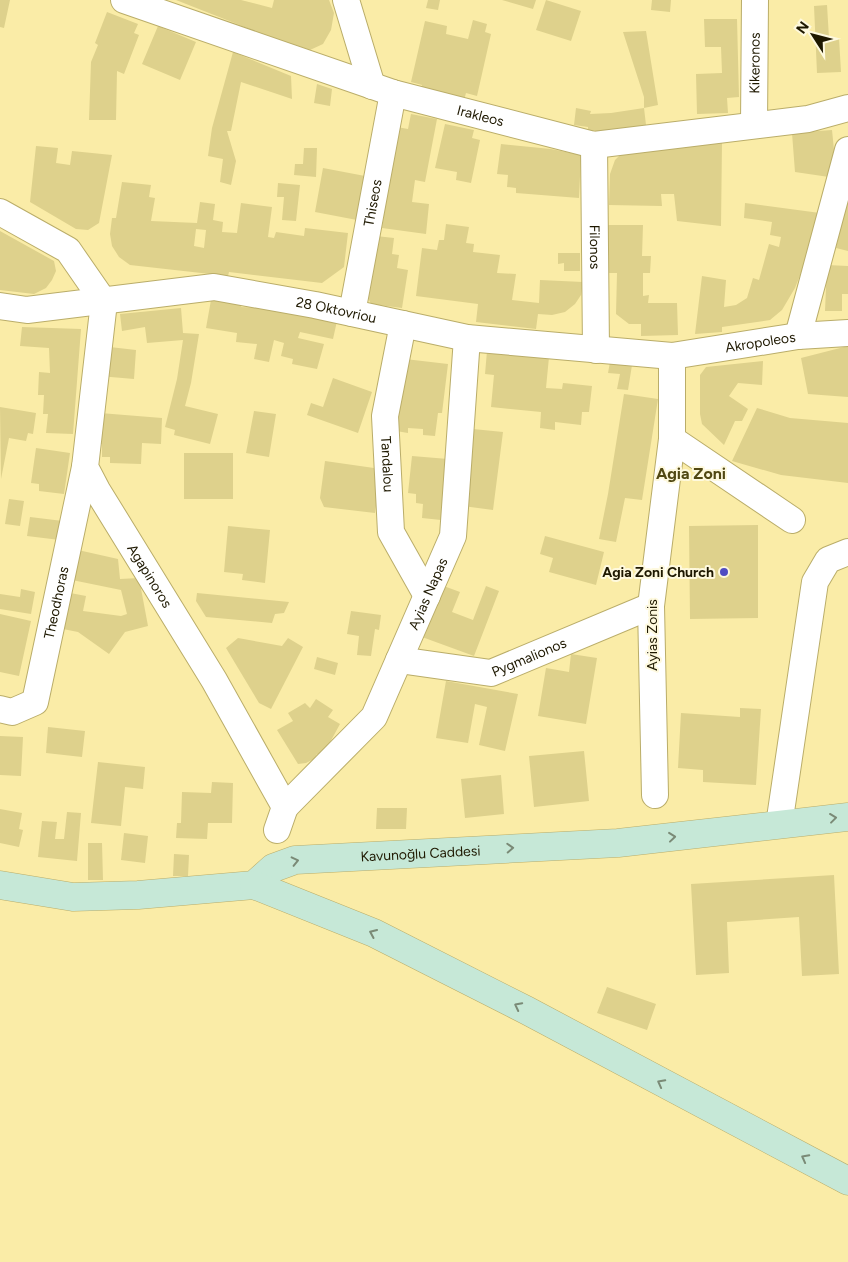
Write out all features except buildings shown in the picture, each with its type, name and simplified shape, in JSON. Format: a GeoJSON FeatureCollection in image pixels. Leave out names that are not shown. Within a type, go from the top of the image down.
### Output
{"type":"FeatureCollection","features":[{"type":"Feature","properties":{"kind":"main road","name":"Kavunoğlu Caddesi"},"geometry":{"type":"LineString","coordinates":[[254,885],[273,868],[295,860],[618,842],[848,817]]}},
{"type":"Feature","properties":{"kind":"main road"},"geometry":{"type":"LineString","coordinates":[[0,885],[73,897],[138,895],[254,885],[374,933],[526,1010],[848,1181]]}},
{"type":"Feature","properties":{"kind":"street","name":"Irakleos"},"geometry":{"type":"LineString","coordinates":[[124,0],[383,90],[594,145],[808,119],[848,108]]}},
{"type":"Feature","properties":{"kind":"street"},"geometry":{"type":"LineString","coordinates":[[346,0],[383,90]]}},
{"type":"Feature","properties":{"kind":"street","name":"Kikeronos"},"geometry":{"type":"LineString","coordinates":[[754,125],[755,0]]}},
{"type":"Feature","properties":{"kind":"street","name":"Thiseos"},"geometry":{"type":"LineString","coordinates":[[352,313],[383,90]]}},
{"type":"Feature","properties":{"kind":"street","name":"Filonos"},"geometry":{"type":"LineString","coordinates":[[594,145],[596,350]]}},
{"type":"Feature","properties":{"kind":"street"},"geometry":{"type":"LineString","coordinates":[[798,336],[848,150]]}},
{"type":"Feature","properties":{"kind":"street"},"geometry":{"type":"LineString","coordinates":[[0,212],[68,250],[104,302],[85,467]]}},
{"type":"Feature","properties":{"kind":"street","name":"28 Oktovriou"},"geometry":{"type":"LineString","coordinates":[[0,307],[27,310],[214,287],[352,313],[467,338],[672,356]]}},
{"type":"Feature","properties":{"kind":"street","name":"Tandalou"},"geometry":{"type":"LineString","coordinates":[[403,324],[384,416],[391,532],[427,596]]}},
{"type":"Feature","properties":{"kind":"street","name":"Akropoleos"},"geometry":{"type":"LineString","coordinates":[[672,356],[798,336],[848,333]]}},
{"type":"Feature","properties":{"kind":"street","name":"Ayias Napas"},"geometry":{"type":"LineString","coordinates":[[281,819],[374,717],[453,536],[467,338]]}},
{"type":"Feature","properties":{"kind":"street","name":"Ayias Zonis"},"geometry":{"type":"LineString","coordinates":[[655,795],[651,606],[672,439],[672,356]]}},
{"type":"Feature","properties":{"kind":"street"},"geometry":{"type":"LineString","coordinates":[[672,439],[792,520]]}},
{"type":"Feature","properties":{"kind":"street","name":"Theodhoras"},"geometry":{"type":"LineString","coordinates":[[0,709],[12,712],[35,702],[85,467]]}},
{"type":"Feature","properties":{"kind":"street","name":"Agapinoros"},"geometry":{"type":"LineString","coordinates":[[85,467],[97,490],[214,680],[281,819]]}},
{"type":"Feature","properties":{"kind":"street"},"geometry":{"type":"LineString","coordinates":[[779,825],[815,582],[828,560],[848,552]]}},
{"type":"Feature","properties":{"kind":"street","name":"Pygmalionos"},"geometry":{"type":"LineString","coordinates":[[399,660],[491,673],[651,606]]}},
{"type":"Feature","properties":{"kind":"place","name":"Agia Zoni Church"},"geometry":{"type":"Point","coordinates":[724,572]}},
{"type":"Feature","properties":{"kind":"district","name":"Agia Zoni"},"geometry":{"type":"Point","coordinates":[691,473]}}]}
